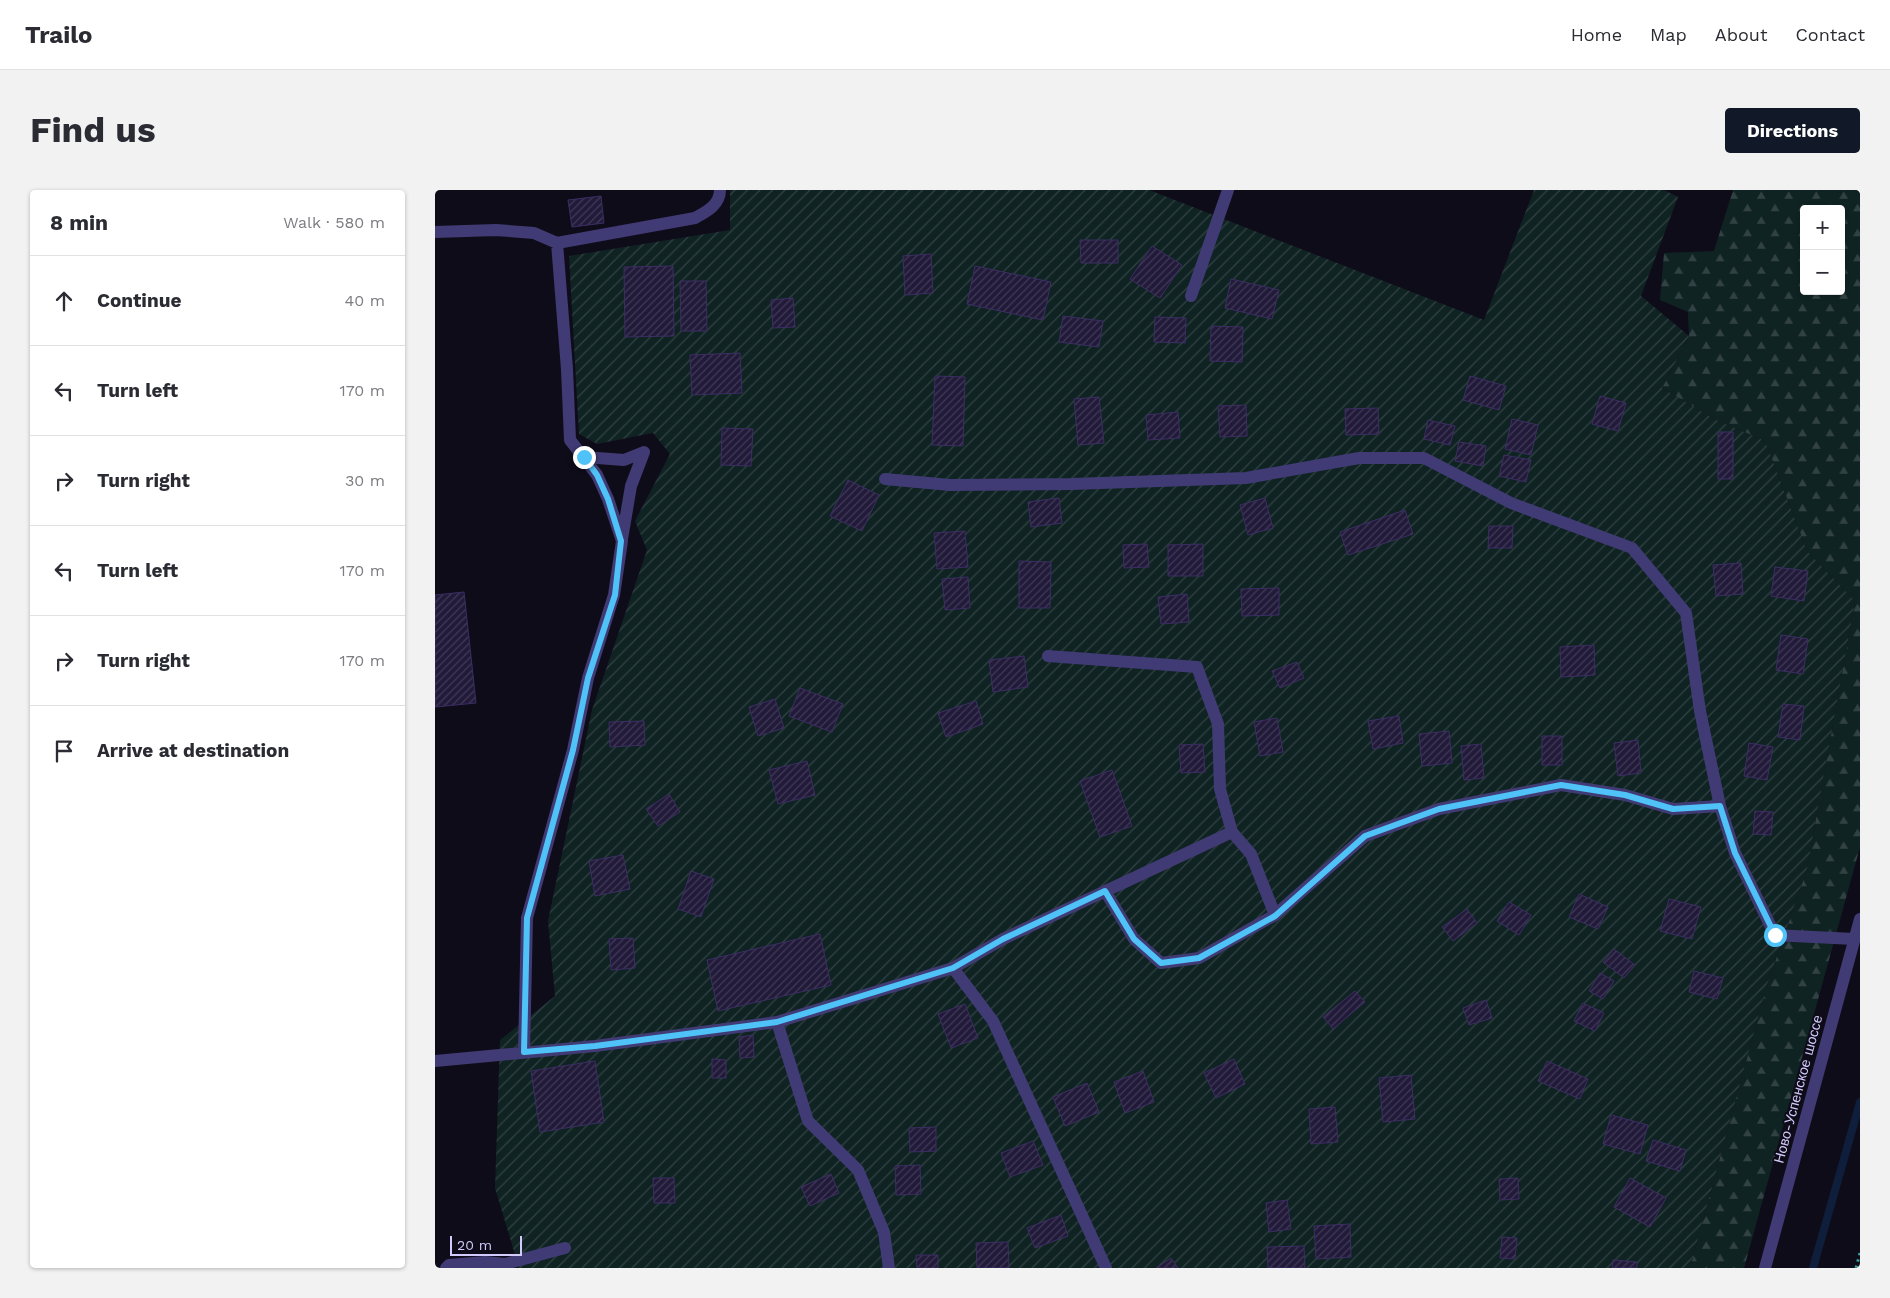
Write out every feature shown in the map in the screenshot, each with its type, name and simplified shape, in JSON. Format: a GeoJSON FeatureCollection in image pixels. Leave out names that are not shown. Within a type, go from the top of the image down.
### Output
{"type":"FeatureCollection","features":[{"type":"Feature","properties":{"kind":"street"},"geometry":{"type":"LineString","coordinates":[[435,232],[497,230],[534,233],[557,242],[695,218],[710,210],[720,195],[719,190]]}},
{"type":"Feature","properties":{"kind":"street"},"geometry":{"type":"LineString","coordinates":[[1191,296],[1228,190]]}},
{"type":"Feature","properties":{"kind":"street"},"geometry":{"type":"LineString","coordinates":[[557,242],[567,369],[570,440],[597,475],[608,499],[621,541]]}},
{"type":"Feature","properties":{"kind":"street"},"geometry":{"type":"LineString","coordinates":[[524,1052],[527,918],[573,750],[588,678],[615,595],[621,541],[631,486],[645,452],[624,460],[584,457]]}},
{"type":"Feature","properties":{"kind":"street"},"geometry":{"type":"LineString","coordinates":[[885,478],[959,485],[1072,484],[1246,478],[1359,458],[1424,458],[1511,503],[1633,548],[1686,614],[1700,711],[1720,806],[1735,853],[1775,935],[1854,939]]}},
{"type":"Feature","properties":{"kind":"street"},"geometry":{"type":"LineString","coordinates":[[1048,656],[1197,667],[1218,724],[1221,789],[1232,832],[1251,854],[1275,916]]}},
{"type":"Feature","properties":{"kind":"street"},"geometry":{"type":"LineString","coordinates":[[1105,891],[1134,939],[1161,963],[1199,958],[1275,916],[1365,836],[1439,809],[1561,785],[1625,795],[1673,809],[1720,806]]}},
{"type":"Feature","properties":{"kind":"street"},"geometry":{"type":"LineString","coordinates":[[435,1061],[595,1046],[777,1022],[953,968],[1003,939],[1232,832]]}},
{"type":"Feature","properties":{"kind":"street","name":"Ново-Успенское шоссе"},"geometry":{"type":"LineString","coordinates":[[1765,1268],[1860,918]]}},
{"type":"Feature","properties":{"kind":"street"},"geometry":{"type":"LineString","coordinates":[[953,968],[993,1021],[1106,1268]]}},
{"type":"Feature","properties":{"kind":"street"},"geometry":{"type":"LineString","coordinates":[[777,1022],[809,1121],[858,1170],[883,1232],[889,1268]]}},
{"type":"Feature","properties":{"kind":"street"},"geometry":{"type":"LineString","coordinates":[[447,1268],[449,1265],[485,1262],[505,1264],[565,1248]]}},
{"type":"Feature","properties":{"kind":"path"},"geometry":{"type":"LineString","coordinates":[[1856,1268],[1860,1253]]}},
{"type":"Feature","properties":{"kind":"green space"},"geometry":{"type":"Polygon","coordinates":[[[730,190],[1149,190],[1484,320],[1534,190],[1664,190],[1678,197],[1641,296],[1689,336],[1662,388],[1714,419],[1765,441],[1807,551],[1855,601],[1807,869],[1766,988],[1690,1268],[519,1268],[495,1188],[500,1040],[555,996],[548,921],[592,710],[647,550],[635,521],[670,454],[653,433],[597,444],[579,434],[569,256],[730,230],[730,190]]]}},
{"type":"Feature","properties":{"kind":"green space"},"geometry":{"type":"Polygon","coordinates":[[[1733,190],[1860,190],[1860,847],[1744,1268],[1690,1268],[1766,988],[1807,869],[1855,601],[1807,551],[1765,441],[1714,419],[1662,388],[1689,336],[1688,312],[1660,300],[1664,253],[1714,251],[1733,190]]]}},
{"type":"Feature","properties":{"kind":"building"},"geometry":{"type":"Polygon","coordinates":[[[601,196],[604,223],[572,227],[568,200],[601,196]]]}},
{"type":"Feature","properties":{"kind":"building"},"geometry":{"type":"Polygon","coordinates":[[[1080,240],[1118,240],[1118,263],[1081,263],[1080,240]]]}},
{"type":"Feature","properties":{"kind":"building"},"geometry":{"type":"Polygon","coordinates":[[[1152,246],[1182,265],[1160,298],[1130,279],[1152,246]]]}},
{"type":"Feature","properties":{"kind":"building"},"geometry":{"type":"Polygon","coordinates":[[[931,254],[933,293],[905,295],[903,256],[931,254]]]}},
{"type":"Feature","properties":{"kind":"building"},"geometry":{"type":"Polygon","coordinates":[[[673,266],[674,336],[625,337],[624,267],[673,266]]]}},
{"type":"Feature","properties":{"kind":"building"},"geometry":{"type":"Polygon","coordinates":[[[975,266],[1051,282],[1043,320],[967,304],[975,266]]]}},
{"type":"Feature","properties":{"kind":"building"},"geometry":{"type":"Polygon","coordinates":[[[1231,279],[1279,290],[1272,319],[1225,308],[1231,279]]]}},
{"type":"Feature","properties":{"kind":"building"},"geometry":{"type":"Polygon","coordinates":[[[680,281],[706,281],[707,331],[681,331],[680,281]]]}},
{"type":"Feature","properties":{"kind":"building"},"geometry":{"type":"Polygon","coordinates":[[[793,298],[795,327],[773,328],[771,300],[793,298]]]}},
{"type":"Feature","properties":{"kind":"building"},"geometry":{"type":"Polygon","coordinates":[[[1063,316],[1103,321],[1099,347],[1059,342],[1063,316]]]}},
{"type":"Feature","properties":{"kind":"building"},"geometry":{"type":"Polygon","coordinates":[[[1155,317],[1186,318],[1185,343],[1154,342],[1155,317]]]}},
{"type":"Feature","properties":{"kind":"building"},"geometry":{"type":"Polygon","coordinates":[[[1211,326],[1243,327],[1242,362],[1210,361],[1211,326]]]}},
{"type":"Feature","properties":{"kind":"building"},"geometry":{"type":"Polygon","coordinates":[[[740,353],[742,393],[692,395],[690,355],[740,353]]]}},
{"type":"Feature","properties":{"kind":"building"},"geometry":{"type":"Polygon","coordinates":[[[935,376],[965,377],[963,446],[932,445],[935,376]]]}},
{"type":"Feature","properties":{"kind":"building"},"geometry":{"type":"Polygon","coordinates":[[[1470,376],[1506,386],[1499,410],[1463,400],[1470,376]]]}},
{"type":"Feature","properties":{"kind":"building"},"geometry":{"type":"Polygon","coordinates":[[[1600,396],[1626,403],[1618,431],[1592,424],[1600,396]]]}},
{"type":"Feature","properties":{"kind":"building"},"geometry":{"type":"Polygon","coordinates":[[[1099,397],[1104,443],[1078,445],[1074,399],[1099,397]]]}},
{"type":"Feature","properties":{"kind":"building"},"geometry":{"type":"Polygon","coordinates":[[[1246,405],[1247,436],[1220,437],[1218,406],[1246,405]]]}},
{"type":"Feature","properties":{"kind":"building"},"geometry":{"type":"Polygon","coordinates":[[[1378,408],[1379,434],[1346,435],[1345,409],[1378,408]]]}},
{"type":"Feature","properties":{"kind":"building"},"geometry":{"type":"Polygon","coordinates":[[[1178,412],[1180,438],[1148,440],[1146,415],[1178,412]]]}},
{"type":"Feature","properties":{"kind":"building"},"geometry":{"type":"Polygon","coordinates":[[[1512,419],[1538,425],[1531,455],[1505,449],[1512,419]]]}},
{"type":"Feature","properties":{"kind":"building"},"geometry":{"type":"Polygon","coordinates":[[[1428,420],[1455,426],[1450,445],[1424,439],[1428,420]]]}},
{"type":"Feature","properties":{"kind":"building"},"geometry":{"type":"Polygon","coordinates":[[[722,428],[753,429],[751,466],[721,465],[722,428]]]}},
{"type":"Feature","properties":{"kind":"building"},"geometry":{"type":"Polygon","coordinates":[[[1718,432],[1733,432],[1733,479],[1718,479],[1718,432]]]}},
{"type":"Feature","properties":{"kind":"building"},"geometry":{"type":"Polygon","coordinates":[[[1459,442],[1486,446],[1483,466],[1455,461],[1459,442]]]}},
{"type":"Feature","properties":{"kind":"building"},"geometry":{"type":"Polygon","coordinates":[[[1504,455],[1531,460],[1526,482],[1499,476],[1504,455]]]}},
{"type":"Feature","properties":{"kind":"building"},"geometry":{"type":"Polygon","coordinates":[[[848,480],[879,495],[862,531],[830,516],[848,480]]]}},
{"type":"Feature","properties":{"kind":"building"},"geometry":{"type":"Polygon","coordinates":[[[1059,498],[1062,523],[1031,527],[1028,502],[1059,498]]]}},
{"type":"Feature","properties":{"kind":"building"},"geometry":{"type":"Polygon","coordinates":[[[1265,498],[1273,528],[1248,535],[1240,505],[1265,498]]]}},
{"type":"Feature","properties":{"kind":"building"},"geometry":{"type":"Polygon","coordinates":[[[1405,510],[1413,534],[1348,555],[1340,532],[1405,510]]]}},
{"type":"Feature","properties":{"kind":"building"},"geometry":{"type":"Polygon","coordinates":[[[1489,526],[1513,526],[1512,548],[1488,548],[1489,526]]]}},
{"type":"Feature","properties":{"kind":"building"},"geometry":{"type":"Polygon","coordinates":[[[965,531],[968,567],[937,569],[934,533],[965,531]]]}},
{"type":"Feature","properties":{"kind":"building"},"geometry":{"type":"Polygon","coordinates":[[[1147,544],[1149,567],[1124,568],[1123,545],[1147,544]]]}},
{"type":"Feature","properties":{"kind":"building"},"geometry":{"type":"Polygon","coordinates":[[[1203,544],[1203,576],[1168,576],[1168,545],[1203,544]]]}},
{"type":"Feature","properties":{"kind":"building"},"geometry":{"type":"Polygon","coordinates":[[[1019,561],[1051,562],[1050,608],[1019,608],[1019,561]]]}},
{"type":"Feature","properties":{"kind":"building"},"geometry":{"type":"Polygon","coordinates":[[[1741,563],[1743,594],[1716,596],[1713,565],[1741,563]]]}},
{"type":"Feature","properties":{"kind":"building"},"geometry":{"type":"Polygon","coordinates":[[[1775,567],[1808,571],[1804,601],[1771,596],[1775,567]]]}},
{"type":"Feature","properties":{"kind":"building"},"geometry":{"type":"Polygon","coordinates":[[[968,577],[970,608],[945,610],[942,579],[968,577]]]}},
{"type":"Feature","properties":{"kind":"building"},"geometry":{"type":"Polygon","coordinates":[[[1279,588],[1279,615],[1242,616],[1241,589],[1279,588]]]}},
{"type":"Feature","properties":{"kind":"building"},"geometry":{"type":"Polygon","coordinates":[[[464,592],[476,703],[435,707],[435,595],[464,592]]]}},
{"type":"Feature","properties":{"kind":"building"},"geometry":{"type":"Polygon","coordinates":[[[1187,594],[1189,622],[1161,624],[1158,597],[1187,594]]]}},
{"type":"Feature","properties":{"kind":"building"},"geometry":{"type":"Polygon","coordinates":[[[1781,635],[1808,639],[1803,674],[1776,670],[1781,635]]]}},
{"type":"Feature","properties":{"kind":"building"},"geometry":{"type":"Polygon","coordinates":[[[1594,645],[1595,675],[1561,677],[1560,647],[1594,645]]]}},
{"type":"Feature","properties":{"kind":"building"},"geometry":{"type":"Polygon","coordinates":[[[1024,656],[1028,687],[993,692],[989,660],[1024,656]]]}},
{"type":"Feature","properties":{"kind":"building"},"geometry":{"type":"Polygon","coordinates":[[[1297,662],[1304,678],[1280,688],[1272,671],[1297,662]]]}},
{"type":"Feature","properties":{"kind":"building"},"geometry":{"type":"Polygon","coordinates":[[[800,688],[843,704],[832,732],[789,716],[800,688]]]}},
{"type":"Feature","properties":{"kind":"building"},"geometry":{"type":"Polygon","coordinates":[[[775,699],[784,728],[758,736],[749,707],[775,699]]]}},
{"type":"Feature","properties":{"kind":"building"},"geometry":{"type":"Polygon","coordinates":[[[976,701],[983,724],[946,737],[938,713],[976,701]]]}},
{"type":"Feature","properties":{"kind":"building"},"geometry":{"type":"Polygon","coordinates":[[[1783,704],[1804,706],[1800,740],[1778,737],[1783,704]]]}},
{"type":"Feature","properties":{"kind":"building"},"geometry":{"type":"Polygon","coordinates":[[[1399,716],[1403,743],[1373,749],[1368,721],[1399,716]]]}},
{"type":"Feature","properties":{"kind":"building"},"geometry":{"type":"Polygon","coordinates":[[[1277,718],[1283,752],[1260,756],[1254,722],[1277,718]]]}},
{"type":"Feature","properties":{"kind":"building"},"geometry":{"type":"Polygon","coordinates":[[[644,721],[645,745],[610,747],[609,722],[644,721]]]}},
{"type":"Feature","properties":{"kind":"building"},"geometry":{"type":"Polygon","coordinates":[[[1449,731],[1452,763],[1422,766],[1419,734],[1449,731]]]}},
{"type":"Feature","properties":{"kind":"building"},"geometry":{"type":"Polygon","coordinates":[[[1542,736],[1562,736],[1562,765],[1542,765],[1542,736]]]}},
{"type":"Feature","properties":{"kind":"building"},"geometry":{"type":"Polygon","coordinates":[[[1638,740],[1641,773],[1618,776],[1614,743],[1638,740]]]}},
{"type":"Feature","properties":{"kind":"building"},"geometry":{"type":"Polygon","coordinates":[[[1749,743],[1773,747],[1767,780],[1744,776],[1749,743]]]}},
{"type":"Feature","properties":{"kind":"building"},"geometry":{"type":"Polygon","coordinates":[[[1203,744],[1205,772],[1181,773],[1179,745],[1203,744]]]}},
{"type":"Feature","properties":{"kind":"building"},"geometry":{"type":"Polygon","coordinates":[[[1481,744],[1484,778],[1464,780],[1461,746],[1481,744]]]}},
{"type":"Feature","properties":{"kind":"building"},"geometry":{"type":"Polygon","coordinates":[[[807,761],[815,795],[778,804],[769,770],[807,761]]]}},
{"type":"Feature","properties":{"kind":"building"},"geometry":{"type":"Polygon","coordinates":[[[1112,770],[1132,826],[1100,837],[1080,781],[1112,770]]]}},
{"type":"Feature","properties":{"kind":"building"},"geometry":{"type":"Polygon","coordinates":[[[669,794],[680,812],[658,826],[646,809],[669,794]]]}},
{"type":"Feature","properties":{"kind":"building"},"geometry":{"type":"Polygon","coordinates":[[[1755,811],[1773,812],[1771,835],[1753,834],[1755,811]]]}},
{"type":"Feature","properties":{"kind":"building"},"geometry":{"type":"Polygon","coordinates":[[[623,855],[630,889],[595,896],[589,861],[623,855]]]}},
{"type":"Feature","properties":{"kind":"building"},"geometry":{"type":"Polygon","coordinates":[[[691,871],[714,879],[701,917],[678,909],[691,871]]]}},
{"type":"Feature","properties":{"kind":"building"},"geometry":{"type":"Polygon","coordinates":[[[1579,894],[1608,907],[1598,929],[1569,917],[1579,894]]]}},
{"type":"Feature","properties":{"kind":"building"},"geometry":{"type":"Polygon","coordinates":[[[1669,899],[1701,907],[1692,939],[1660,931],[1669,899]]]}},
{"type":"Feature","properties":{"kind":"building"},"geometry":{"type":"Polygon","coordinates":[[[1509,902],[1531,915],[1519,935],[1497,921],[1509,902]]]}},
{"type":"Feature","properties":{"kind":"building"},"geometry":{"type":"Polygon","coordinates":[[[1467,909],[1477,923],[1453,941],[1442,927],[1467,909]]]}},
{"type":"Feature","properties":{"kind":"building"},"geometry":{"type":"Polygon","coordinates":[[[820,934],[831,985],[718,1011],[707,960],[820,934]]]}},
{"type":"Feature","properties":{"kind":"building"},"geometry":{"type":"Polygon","coordinates":[[[633,938],[635,968],[611,970],[609,939],[633,938]]]}},
{"type":"Feature","properties":{"kind":"building"},"geometry":{"type":"Polygon","coordinates":[[[1614,949],[1635,965],[1624,978],[1603,962],[1614,949]]]}},
{"type":"Feature","properties":{"kind":"building"},"geometry":{"type":"Polygon","coordinates":[[[1694,971],[1723,978],[1717,999],[1689,992],[1694,971]]]}},
{"type":"Feature","properties":{"kind":"building"},"geometry":{"type":"Polygon","coordinates":[[[1600,973],[1614,981],[1603,999],[1589,991],[1600,973]]]}},
{"type":"Feature","properties":{"kind":"building"},"geometry":{"type":"Polygon","coordinates":[[[1355,991],[1365,1002],[1333,1029],[1323,1017],[1355,991]]]}},
{"type":"Feature","properties":{"kind":"building"},"geometry":{"type":"Polygon","coordinates":[[[1486,1000],[1492,1018],[1469,1025],[1463,1008],[1486,1000]]]}},
{"type":"Feature","properties":{"kind":"building"},"geometry":{"type":"Polygon","coordinates":[[[1583,1003],[1604,1013],[1595,1031],[1574,1021],[1583,1003]]]}},
{"type":"Feature","properties":{"kind":"building"},"geometry":{"type":"Polygon","coordinates":[[[965,1004],[978,1038],[951,1048],[938,1014],[965,1004]]]}},
{"type":"Feature","properties":{"kind":"building"},"geometry":{"type":"Polygon","coordinates":[[[753,1035],[754,1057],[740,1058],[739,1037],[753,1035]]]}},
{"type":"Feature","properties":{"kind":"building"},"geometry":{"type":"Polygon","coordinates":[[[712,1059],[726,1060],[726,1078],[712,1078],[712,1059]]]}},
{"type":"Feature","properties":{"kind":"building"},"geometry":{"type":"Polygon","coordinates":[[[1234,1059],[1245,1084],[1216,1098],[1204,1073],[1234,1059]]]}},
{"type":"Feature","properties":{"kind":"building"},"geometry":{"type":"Polygon","coordinates":[[[595,1061],[604,1122],[540,1132],[531,1071],[595,1061]]]}},
{"type":"Feature","properties":{"kind":"building"},"geometry":{"type":"Polygon","coordinates":[[[1547,1061],[1588,1079],[1580,1099],[1538,1081],[1547,1061]]]}},
{"type":"Feature","properties":{"kind":"building"},"geometry":{"type":"Polygon","coordinates":[[[1143,1071],[1154,1102],[1125,1113],[1114,1082],[1143,1071]]]}},
{"type":"Feature","properties":{"kind":"building"},"geometry":{"type":"Polygon","coordinates":[[[1411,1075],[1415,1119],[1383,1122],[1379,1078],[1411,1075]]]}},
{"type":"Feature","properties":{"kind":"building"},"geometry":{"type":"Polygon","coordinates":[[[1087,1083],[1099,1112],[1065,1126],[1053,1097],[1087,1083]]]}},
{"type":"Feature","properties":{"kind":"building"},"geometry":{"type":"Polygon","coordinates":[[[1335,1107],[1338,1142],[1311,1144],[1309,1109],[1335,1107]]]}},
{"type":"Feature","properties":{"kind":"building"},"geometry":{"type":"Polygon","coordinates":[[[1611,1115],[1648,1125],[1640,1154],[1603,1144],[1611,1115]]]}},
{"type":"Feature","properties":{"kind":"building"},"geometry":{"type":"Polygon","coordinates":[[[936,1127],[936,1151],[910,1152],[909,1128],[936,1127]]]}},
{"type":"Feature","properties":{"kind":"building"},"geometry":{"type":"Polygon","coordinates":[[[1653,1140],[1686,1150],[1680,1171],[1646,1161],[1653,1140]]]}},
{"type":"Feature","properties":{"kind":"building"},"geometry":{"type":"Polygon","coordinates":[[[1033,1141],[1043,1165],[1010,1177],[1001,1153],[1033,1141]]]}},
{"type":"Feature","properties":{"kind":"building"},"geometry":{"type":"Polygon","coordinates":[[[920,1165],[921,1194],[896,1195],[895,1166],[920,1165]]]}},
{"type":"Feature","properties":{"kind":"building"},"geometry":{"type":"Polygon","coordinates":[[[831,1174],[839,1193],[810,1206],[801,1187],[831,1174]]]}},
{"type":"Feature","properties":{"kind":"building"},"geometry":{"type":"Polygon","coordinates":[[[653,1178],[674,1178],[675,1203],[654,1203],[653,1178]]]}},
{"type":"Feature","properties":{"kind":"building"},"geometry":{"type":"Polygon","coordinates":[[[1518,1178],[1519,1199],[1500,1200],[1499,1179],[1518,1178]]]}},
{"type":"Feature","properties":{"kind":"building"},"geometry":{"type":"Polygon","coordinates":[[[1630,1178],[1666,1198],[1650,1227],[1614,1207],[1630,1178]]]}},
{"type":"Feature","properties":{"kind":"building"},"geometry":{"type":"Polygon","coordinates":[[[1287,1200],[1291,1229],[1269,1232],[1266,1203],[1287,1200]]]}},
{"type":"Feature","properties":{"kind":"building"},"geometry":{"type":"Polygon","coordinates":[[[1061,1215],[1068,1236],[1035,1248],[1027,1228],[1061,1215]]]}},
{"type":"Feature","properties":{"kind":"building"},"geometry":{"type":"Polygon","coordinates":[[[1350,1224],[1351,1257],[1316,1259],[1314,1226],[1350,1224]]]}},
{"type":"Feature","properties":{"kind":"building"},"geometry":{"type":"Polygon","coordinates":[[[1502,1237],[1517,1238],[1515,1259],[1500,1258],[1502,1237]]]}},
{"type":"Feature","properties":{"kind":"building"},"geometry":{"type":"Polygon","coordinates":[[[1008,1242],[1009,1268],[977,1268],[976,1243],[1008,1242]]]}},
{"type":"Feature","properties":{"kind":"building"},"geometry":{"type":"Polygon","coordinates":[[[1304,1246],[1305,1268],[1268,1268],[1267,1247],[1304,1246]]]}},
{"type":"Feature","properties":{"kind":"building"},"geometry":{"type":"Polygon","coordinates":[[[916,1255],[938,1255],[938,1268],[917,1268],[916,1255]]]}},
{"type":"Feature","properties":{"kind":"building"},"geometry":{"type":"Polygon","coordinates":[[[1171,1258],[1178,1268],[1156,1268],[1171,1258]]]}},
{"type":"Feature","properties":{"kind":"building"},"geometry":{"type":"Polygon","coordinates":[[[1613,1260],[1637,1262],[1637,1268],[1612,1268],[1613,1260]]]}},
{"type":"Feature","properties":{"kind":"waterway"},"geometry":{"type":"LineString","coordinates":[[1813,1268],[1860,1102]]}},
{"type":"Feature","properties":{"kind":"route"},"geometry":{"type":"LineString","coordinates":[[584,457],[597,475],[608,499],[621,541],[615,595],[588,678],[573,750],[527,918],[524,1052],[595,1046],[777,1022],[953,968],[1003,939],[1105,891],[1134,939],[1161,963],[1199,958],[1275,916],[1365,836],[1439,809],[1561,785],[1625,795],[1673,809],[1720,806],[1735,853],[1775,935]]}}]}
